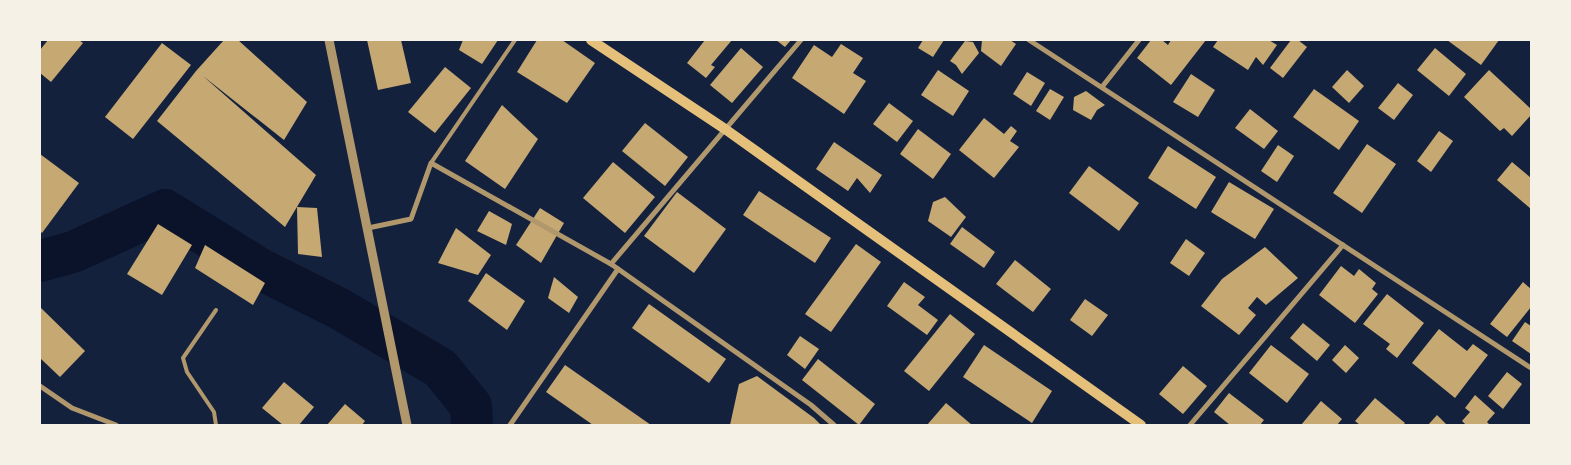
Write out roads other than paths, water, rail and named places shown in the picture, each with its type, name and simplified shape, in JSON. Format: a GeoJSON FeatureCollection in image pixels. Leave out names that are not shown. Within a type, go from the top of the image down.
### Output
{"type":"FeatureCollection","features":[{"type":"Feature","properties":{"kind":"main road"},"geometry":{"type":"LineString","coordinates":[[591,40],[725,129],[1141,425]]}},
{"type":"Feature","properties":{"kind":"street"},"geometry":{"type":"LineString","coordinates":[[329,40],[407,425]]}},
{"type":"Feature","properties":{"kind":"street"},"geometry":{"type":"LineString","coordinates":[[611,264],[802,40]]}},
{"type":"Feature","properties":{"kind":"street"},"geometry":{"type":"LineString","coordinates":[[1029,40],[1531,368]]}},
{"type":"Feature","properties":{"kind":"street"},"geometry":{"type":"LineString","coordinates":[[1102,87],[1138,40]]}},
{"type":"Feature","properties":{"kind":"street"},"geometry":{"type":"LineString","coordinates":[[368,228],[411,219],[431,163],[611,264],[811,405],[834,425]]}},
{"type":"Feature","properties":{"kind":"street"},"geometry":{"type":"LineString","coordinates":[[1190,425],[1343,244]]}},
{"type":"Feature","properties":{"kind":"street"},"geometry":{"type":"LineString","coordinates":[[510,425],[618,269]]}},
{"type":"Feature","properties":{"kind":"street"},"geometry":{"type":"LineString","coordinates":[[40,386],[72,408],[116,425]]}},
{"type":"Feature","properties":{"kind":"lane"},"geometry":{"type":"LineString","coordinates":[[431,163],[515,40]]}},
{"type":"Feature","properties":{"kind":"lane"},"geometry":{"type":"LineString","coordinates":[[216,310],[183,358],[187,372],[214,412],[216,425]]}},
{"type":"Feature","properties":{"kind":"waterway"},"geometry":{"type":"LineString","coordinates":[[40,261],[73,252],[165,210],[260,269],[338,308],[440,368],[471,406],[472,425]]}}]}
